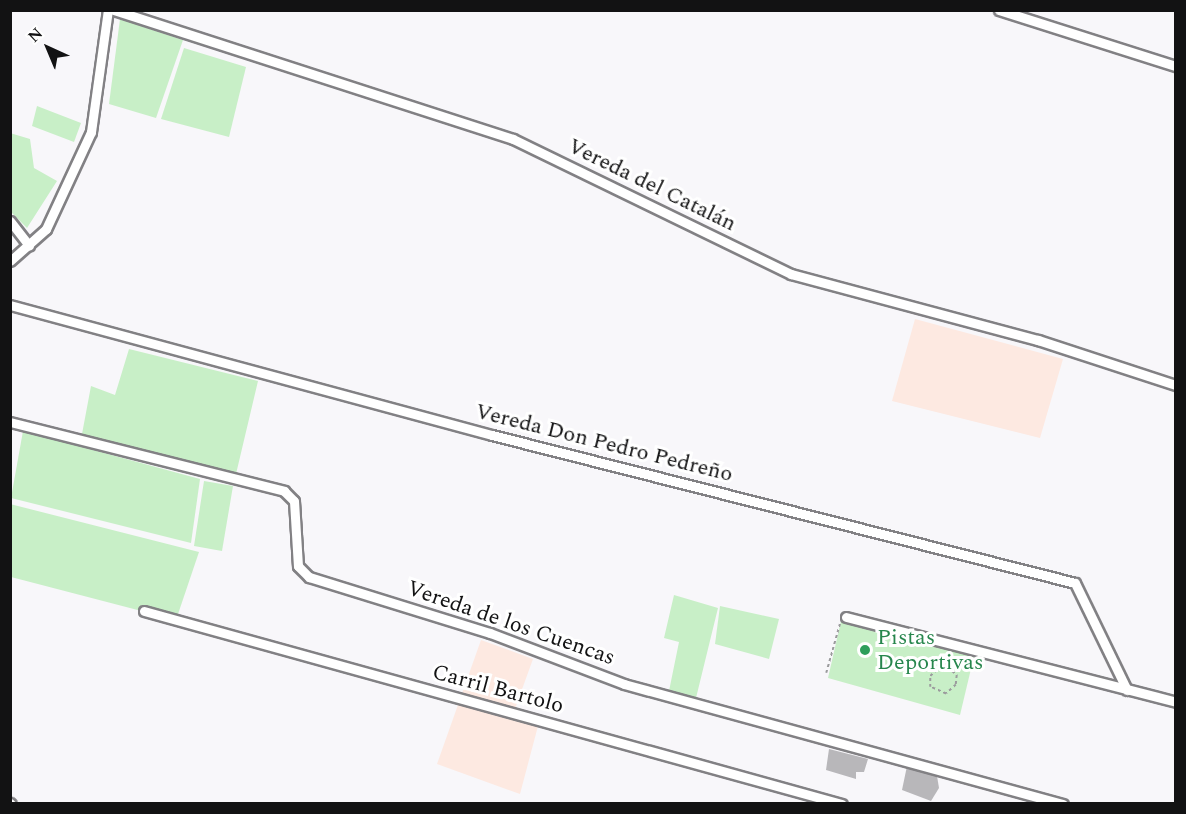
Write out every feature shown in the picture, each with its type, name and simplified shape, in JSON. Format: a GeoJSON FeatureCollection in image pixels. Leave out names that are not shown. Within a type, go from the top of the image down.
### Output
{"type":"FeatureCollection","features":[{"type":"Feature","properties":{"kind":"street"},"geometry":{"type":"LineString","coordinates":[[10,261],[46,229],[91,132],[108,10]]}},
{"type":"Feature","properties":{"kind":"street","name":"Vereda del Catalán"},"geometry":{"type":"LineString","coordinates":[[114,10],[513,139],[791,274],[1038,340],[1176,385]]}},
{"type":"Feature","properties":{"kind":"street"},"geometry":{"type":"LineString","coordinates":[[999,10],[1176,66]]}},
{"type":"Feature","properties":{"kind":"street"},"geometry":{"type":"LineString","coordinates":[[10,221],[29,245]]}},
{"type":"Feature","properties":{"kind":"street","name":"Vereda Don Pedro Pedreño"},"geometry":{"type":"LineString","coordinates":[[10,305],[504,438],[1075,583],[1127,690]]}},
{"type":"Feature","properties":{"kind":"street","name":"Vereda de los Cuencas"},"geometry":{"type":"LineString","coordinates":[[10,422],[284,491],[294,501],[298,566],[309,577],[490,633],[624,684],[1063,804]]}},
{"type":"Feature","properties":{"kind":"street","name":"Carril Bartolo"},"geometry":{"type":"LineString","coordinates":[[144,611],[842,804]]}},
{"type":"Feature","properties":{"kind":"street"},"geometry":{"type":"LineString","coordinates":[[844,616],[1176,702]]}},
{"type":"Feature","properties":{"kind":"path"},"geometry":{"type":"LineString","coordinates":[[826,673],[844,616]]}},
{"type":"Feature","properties":{"kind":"path"},"geometry":{"type":"LineString","coordinates":[[943,664],[957,675],[956,685],[946,694],[930,687],[930,676],[943,664],[948,643]]}},
{"type":"Feature","properties":{"kind":"shaded area"},"geometry":{"type":"Polygon","coordinates":[[[915,319],[1063,359],[1040,438],[892,401],[915,319]]]}},
{"type":"Feature","properties":{"kind":"shaded area"},"geometry":{"type":"Polygon","coordinates":[[[481,640],[533,659],[512,717],[538,726],[520,794],[437,764],[481,640]]]}},
{"type":"Feature","properties":{"kind":"green space"},"geometry":{"type":"Polygon","coordinates":[[[120,19],[183,40],[156,118],[109,104],[120,19]]]}},
{"type":"Feature","properties":{"kind":"green space"},"geometry":{"type":"Polygon","coordinates":[[[184,48],[246,67],[229,137],[161,119],[184,48]]]}},
{"type":"Feature","properties":{"kind":"green space"},"geometry":{"type":"Polygon","coordinates":[[[37,106],[81,123],[74,142],[32,126],[37,106]]]}},
{"type":"Feature","properties":{"kind":"green space"},"geometry":{"type":"Polygon","coordinates":[[[10,133],[30,139],[34,168],[57,181],[27,228],[11,212],[10,133]]]}},
{"type":"Feature","properties":{"kind":"green space"},"geometry":{"type":"Polygon","coordinates":[[[129,349],[258,381],[236,474],[82,434],[91,386],[115,395],[129,349]]]}},
{"type":"Feature","properties":{"kind":"green space"},"geometry":{"type":"Polygon","coordinates":[[[23,431],[200,479],[191,543],[11,498],[23,431]]]}},
{"type":"Feature","properties":{"kind":"green space"},"geometry":{"type":"Polygon","coordinates":[[[204,481],[233,486],[222,551],[194,546],[204,481]]]}},
{"type":"Feature","properties":{"kind":"green space"},"geometry":{"type":"Polygon","coordinates":[[[10,504],[199,552],[176,620],[11,577],[10,504]]]}},
{"type":"Feature","properties":{"kind":"green space"},"geometry":{"type":"Polygon","coordinates":[[[674,595],[718,608],[696,698],[669,691],[679,642],[664,638],[674,595]]]}},
{"type":"Feature","properties":{"kind":"green space"},"geometry":{"type":"Polygon","coordinates":[[[720,606],[779,619],[769,659],[715,644],[720,606]]]}},
{"type":"Feature","properties":{"kind":"green space"},"geometry":{"type":"Polygon","coordinates":[[[841,621],[975,652],[960,715],[828,678],[841,621]]]}},
{"type":"Feature","properties":{"kind":"building"},"geometry":{"type":"Polygon","coordinates":[[[829,749],[868,759],[864,772],[856,772],[856,779],[826,770],[829,749]]]}},
{"type":"Feature","properties":{"kind":"building"},"geometry":{"type":"Polygon","coordinates":[[[907,766],[937,776],[939,788],[931,801],[902,790],[907,766]]]}},
{"type":"Feature","properties":{"kind":"place","name":"Pistas Deportivas"},"geometry":{"type":"Point","coordinates":[865,650]}}]}
